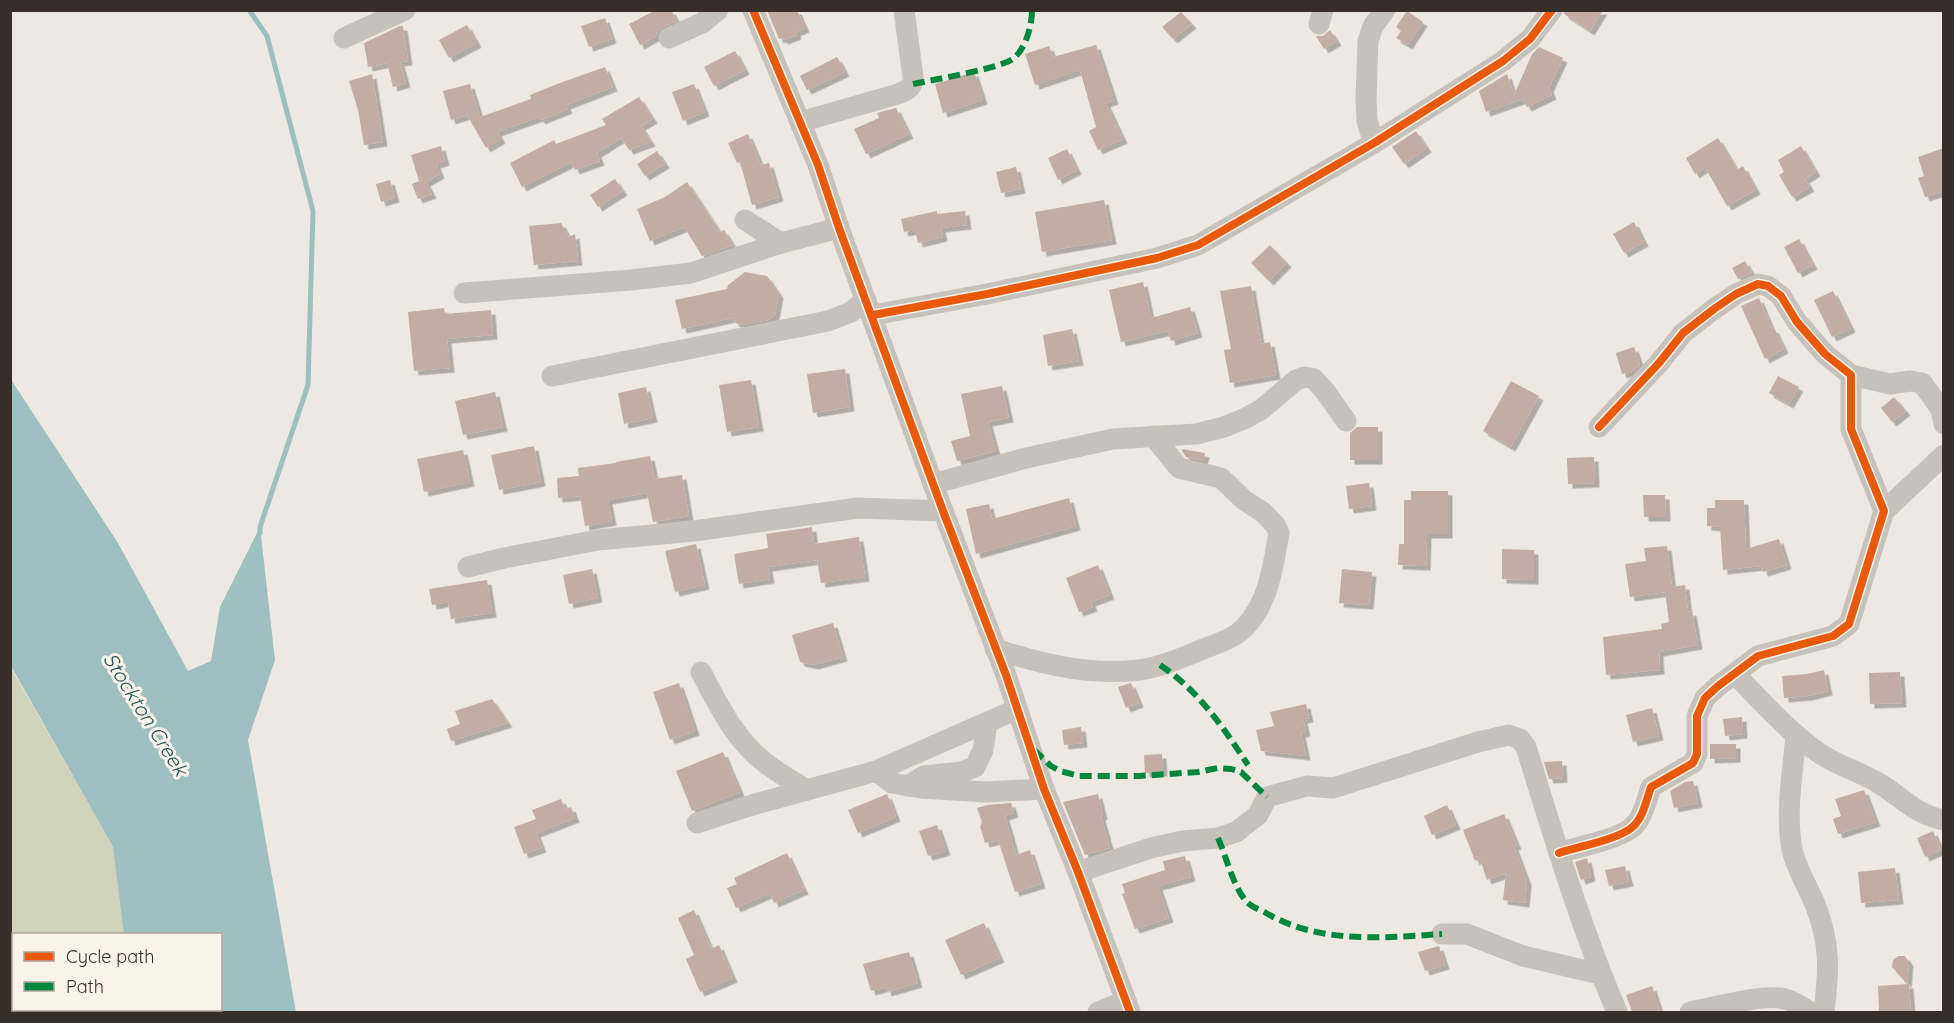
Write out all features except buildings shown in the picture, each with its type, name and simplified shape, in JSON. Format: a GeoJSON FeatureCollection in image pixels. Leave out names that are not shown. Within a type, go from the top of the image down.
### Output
{"type":"FeatureCollection","features":[{"type":"Feature","properties":{"kind":"street"},"geometry":{"type":"LineString","coordinates":[[344,38],[405,10]]}},
{"type":"Feature","properties":{"kind":"street"},"geometry":{"type":"LineString","coordinates":[[669,38],[702,24],[718,10]]}},
{"type":"Feature","properties":{"kind":"street"},"geometry":{"type":"LineString","coordinates":[[753,10],[818,165]]}},
{"type":"Feature","properties":{"kind":"street"},"geometry":{"type":"LineString","coordinates":[[904,10],[913,84],[898,94],[800,122],[818,165],[1044,789],[1078,872],[1128,1007],[1098,1012]]}},
{"type":"Feature","properties":{"kind":"street"},"geometry":{"type":"LineString","coordinates":[[1374,143],[1367,121],[1368,41],[1373,26],[1384,10]]}},
{"type":"Feature","properties":{"kind":"street"},"geometry":{"type":"LineString","coordinates":[[552,376],[828,321],[870,308],[987,294],[1181,252],[1198,245],[1374,143],[1503,61],[1530,39],[1552,10]]}},
{"type":"Feature","properties":{"kind":"street"},"geometry":{"type":"LineString","coordinates":[[745,220],[781,243]]}},
{"type":"Feature","properties":{"kind":"street"},"geometry":{"type":"LineString","coordinates":[[464,293],[691,273],[781,243],[839,228]]}},
{"type":"Feature","properties":{"kind":"street"},"geometry":{"type":"LineString","coordinates":[[1599,427],[1659,363],[1683,333],[1736,294],[1758,284],[1768,286],[1781,296],[1804,330],[1825,354],[1851,375],[1890,384],[1922,382],[1943,413]]}},
{"type":"Feature","properties":{"kind":"street"},"geometry":{"type":"LineString","coordinates":[[1851,375],[1851,429],[1884,511]]}},
{"type":"Feature","properties":{"kind":"street"},"geometry":{"type":"LineString","coordinates":[[933,484],[1113,439],[1196,434],[1224,427],[1262,409],[1296,380],[1305,377],[1314,379],[1346,421]]}},
{"type":"Feature","properties":{"kind":"street"},"geometry":{"type":"LineString","coordinates":[[995,649],[1057,666],[1142,670],[1227,639],[1245,627],[1267,592],[1279,533],[1264,513],[1244,500],[1221,478],[1179,468],[1152,436]]}},
{"type":"Feature","properties":{"kind":"street"},"geometry":{"type":"LineString","coordinates":[[1559,853],[1611,837],[1630,828],[1639,819],[1651,788],[1693,763],[1697,754],[1697,716],[1705,698],[1735,674],[1758,656],[1833,636],[1849,624],[1884,511],[1944,455]]}},
{"type":"Feature","properties":{"kind":"street"},"geometry":{"type":"LineString","coordinates":[[468,567],[598,540],[694,531],[858,508],[943,511]]}},
{"type":"Feature","properties":{"kind":"street"},"geometry":{"type":"LineString","coordinates":[[701,672],[728,722],[742,742],[767,765],[807,790]]}},
{"type":"Feature","properties":{"kind":"street"},"geometry":{"type":"LineString","coordinates":[[1735,674],[1796,735],[1833,761],[1867,776],[1929,817],[1944,820]]}},
{"type":"Feature","properties":{"kind":"street"},"geometry":{"type":"LineString","coordinates":[[697,823],[752,805],[876,771],[1017,710]]}},
{"type":"Feature","properties":{"kind":"street"},"geometry":{"type":"LineString","coordinates":[[908,786],[924,776],[961,772],[975,767],[983,750],[987,723]]}},
{"type":"Feature","properties":{"kind":"street"},"geometry":{"type":"LineString","coordinates":[[1078,872],[1151,848],[1218,838],[1236,832],[1258,815],[1267,797],[1307,786],[1333,788],[1478,742],[1509,735],[1520,739],[1526,747],[1570,890],[1600,974],[1617,1012]]}},
{"type":"Feature","properties":{"kind":"street"},"geometry":{"type":"LineString","coordinates":[[1796,735],[1790,834],[1793,852],[1827,940],[1828,974],[1824,1012]]}},
{"type":"Feature","properties":{"kind":"street"},"geometry":{"type":"LineString","coordinates":[[876,771],[892,783],[948,791],[1044,789]]}},
{"type":"Feature","properties":{"kind":"street"},"geometry":{"type":"LineString","coordinates":[[1442,934],[1467,934],[1523,956],[1600,974]]}},
{"type":"Feature","properties":{"kind":"street"},"geometry":{"type":"LineString","coordinates":[[1689,1012],[1764,998],[1783,998],[1810,1012]]}},
{"type":"Feature","properties":{"kind":"green space"},"geometry":{"type":"Polygon","coordinates":[[[10,666],[113,847],[130,933],[12,933],[12,1011],[146,1012],[11,1012],[10,666]]]}},
{"type":"Feature","properties":{"kind":"water","name":"Stockton Creek"},"geometry":{"type":"Polygon","coordinates":[[[10,378],[118,543],[188,671],[211,661],[220,607],[260,527],[275,660],[248,740],[296,1012],[134,1012],[222,1011],[222,933],[124,933],[113,847],[11,666],[10,378]]]}},
{"type":"Feature","properties":{"kind":"waterway"},"geometry":{"type":"LineString","coordinates":[[249,10],[267,36],[313,211],[308,385],[260,527],[260,533]]}},
{"type":"Feature","properties":{"kind":"marked path"},"geometry":{"type":"LineString","coordinates":[[913,84],[982,70],[1014,58],[1028,36],[1032,10]]}},
{"type":"Feature","properties":{"kind":"marked path"},"geometry":{"type":"LineString","coordinates":[[1160,665],[1187,686],[1198,698],[1248,765]]}},
{"type":"Feature","properties":{"kind":"marked path"},"geometry":{"type":"LineString","coordinates":[[1034,750],[1051,766],[1079,776],[1139,776],[1198,772],[1218,768],[1231,769],[1241,772],[1267,797]]}},
{"type":"Feature","properties":{"kind":"marked path"},"geometry":{"type":"LineString","coordinates":[[1218,838],[1241,895],[1250,905],[1286,923],[1308,930],[1352,937],[1442,934]]}},
{"type":"Feature","properties":{"kind":"cycle path"},"geometry":{"type":"LineString","coordinates":[[753,10],[818,165],[943,511],[1006,675],[1044,789],[1078,872],[1130,1012]]}},
{"type":"Feature","properties":{"kind":"cycle path"},"geometry":{"type":"LineString","coordinates":[[873,315],[987,294],[1157,258],[1198,245],[1374,143],[1503,61],[1530,39],[1552,10]]}},
{"type":"Feature","properties":{"kind":"cycle path"},"geometry":{"type":"LineString","coordinates":[[1559,853],[1614,837],[1630,829],[1638,821],[1651,787],[1693,763],[1697,754],[1697,716],[1705,698],[1718,686],[1758,656],[1833,636],[1849,624],[1884,511],[1851,429],[1851,375],[1825,354],[1797,322],[1781,296],[1768,286],[1758,284],[1736,294],[1683,333],[1659,363],[1599,427]]}}]}
